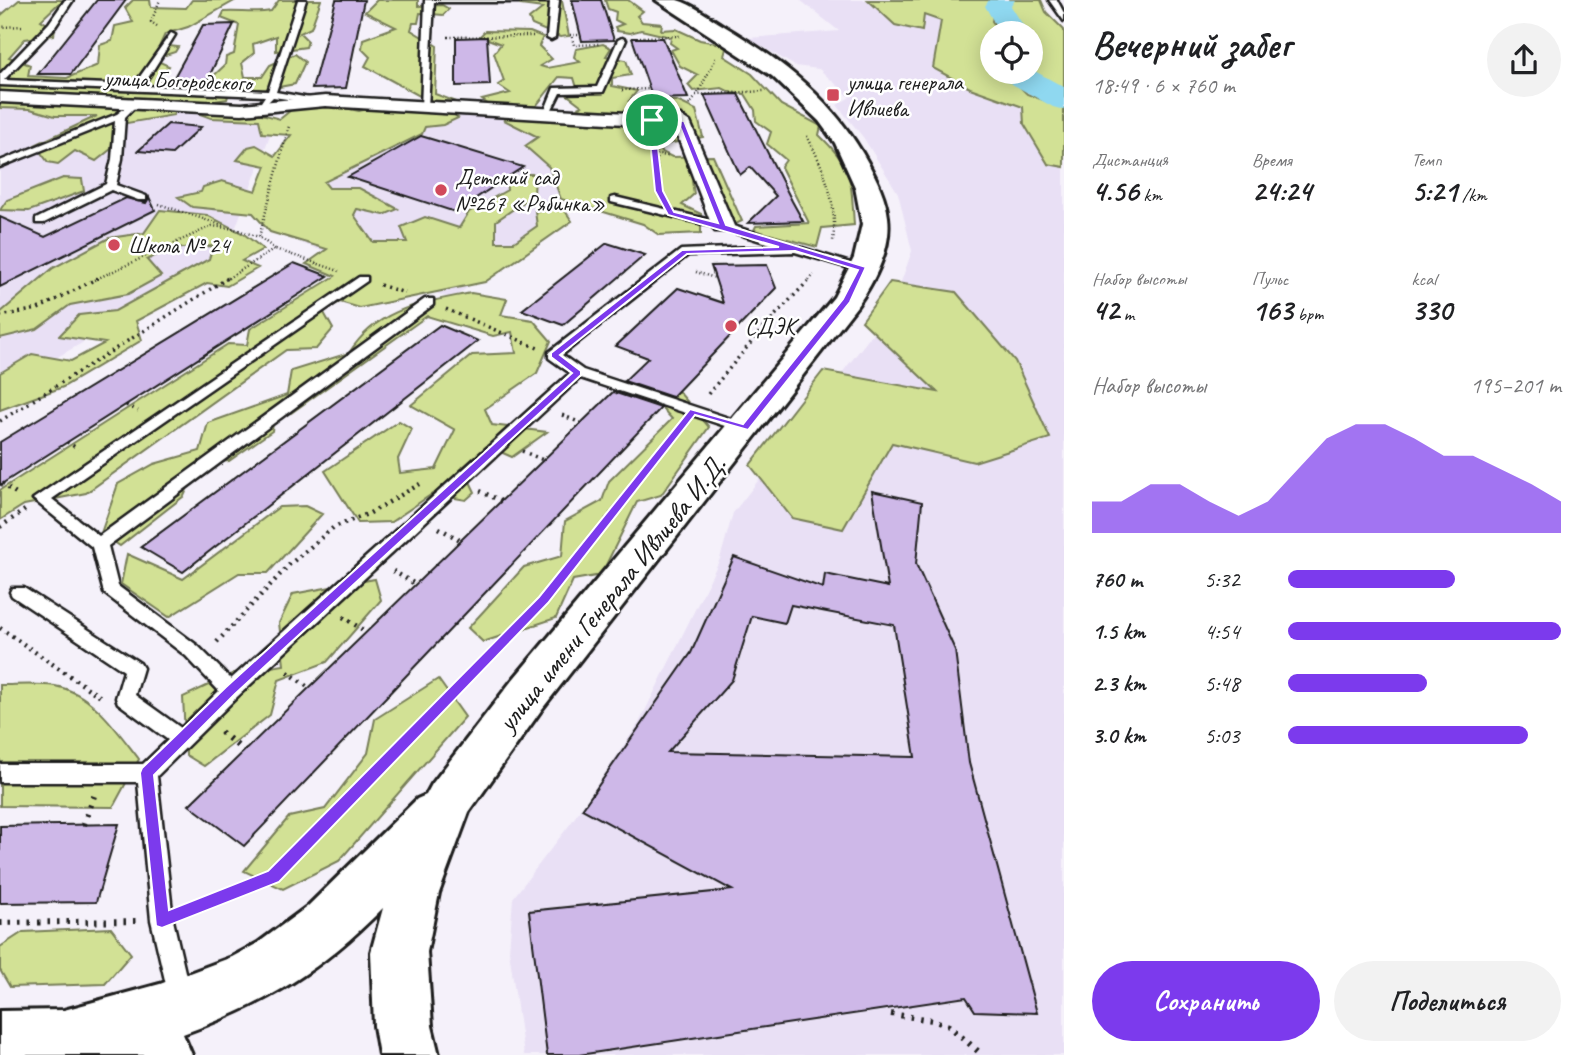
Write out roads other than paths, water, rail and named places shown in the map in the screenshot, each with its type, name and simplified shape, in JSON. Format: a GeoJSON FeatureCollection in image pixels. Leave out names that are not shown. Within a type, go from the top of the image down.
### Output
{"type":"FeatureCollection","features":[{"type":"Feature","properties":{"kind":"street","name":"улица имени Генерала Ивлиева И.Д."},"geometry":{"type":"LineString","coordinates":[[409,1055],[403,1026],[399,952],[412,893],[449,800],[526,696],[847,300],[872,249],[875,229],[869,189],[839,132],[810,95],[760,56],[666,0]]}},
{"type":"Feature","properties":{"kind":"street","name":"улица Богородского"},"geometry":{"type":"LineString","coordinates":[[0,97],[131,102],[325,101],[681,122],[723,226]]}},
{"type":"Feature","properties":{"kind":"street"},"geometry":{"type":"LineString","coordinates":[[0,1040],[64,1039],[171,1031],[309,940],[375,879],[449,800]]}},
{"type":"Feature","properties":{"kind":"lane"},"geometry":{"type":"LineString","coordinates":[[0,80],[52,24],[69,0]]}},
{"type":"Feature","properties":{"kind":"lane"},"geometry":{"type":"LineString","coordinates":[[266,100],[302,0]]}},
{"type":"Feature","properties":{"kind":"lane"},"geometry":{"type":"LineString","coordinates":[[1053,0],[1064,19]]}},
{"type":"Feature","properties":{"kind":"lane"},"geometry":{"type":"LineString","coordinates":[[424,107],[429,1],[555,1]]}},
{"type":"Feature","properties":{"kind":"lane"},"geometry":{"type":"LineString","coordinates":[[502,9],[555,1]]}},
{"type":"Feature","properties":{"kind":"lane"},"geometry":{"type":"LineString","coordinates":[[551,37],[555,1]]}},
{"type":"Feature","properties":{"kind":"lane"},"geometry":{"type":"LineString","coordinates":[[111,186],[131,102],[171,35]]}},
{"type":"Feature","properties":{"kind":"lane"},"geometry":{"type":"LineString","coordinates":[[546,113],[557,90],[600,90],[622,40]]}},
{"type":"Feature","properties":{"kind":"lane"},"geometry":{"type":"LineString","coordinates":[[0,80],[131,102]]}},
{"type":"Feature","properties":{"kind":"lane"},"geometry":{"type":"LineString","coordinates":[[0,164],[131,102]]}},
{"type":"Feature","properties":{"kind":"lane"},"geometry":{"type":"LineString","coordinates":[[40,221],[111,186],[142,198]]}},
{"type":"Feature","properties":{"kind":"lane"},"geometry":{"type":"LineString","coordinates":[[615,200],[723,226],[863,269]]}},
{"type":"Feature","properties":{"kind":"lane"},"geometry":{"type":"LineString","coordinates":[[745,428],[578,373],[554,355],[685,251],[793,249]]}},
{"type":"Feature","properties":{"kind":"lane"},"geometry":{"type":"LineString","coordinates":[[231,691],[203,663],[110,589],[99,544],[41,499],[363,279]]}},
{"type":"Feature","properties":{"kind":"lane"},"geometry":{"type":"LineString","coordinates":[[99,544],[429,302]]}},
{"type":"Feature","properties":{"kind":"lane"},"geometry":{"type":"LineString","coordinates":[[0,773],[147,773],[231,691],[578,373]]}},
{"type":"Feature","properties":{"kind":"lane"},"geometry":{"type":"LineString","coordinates":[[18,592],[134,668],[125,698],[183,740]]}},
{"type":"Feature","properties":{"kind":"lane"},"geometry":{"type":"LineString","coordinates":[[147,773],[171,1031]]}},
{"type":"Feature","properties":{"kind":"waterway"},"geometry":{"type":"LineString","coordinates":[[1002,0],[998,6],[1007,21]]}},
{"type":"Feature","properties":{"kind":"waterway"},"geometry":{"type":"LineString","coordinates":[[1035,84],[1064,100]]}},
{"type":"Feature","properties":{"kind":"place","name":"улица генерала Ивлиева"},"geometry":{"type":"Point","coordinates":[833,95]}},
{"type":"Feature","properties":{"kind":"place","name":"Детский сад №267 «Рябинка»"},"geometry":{"type":"Point","coordinates":[441,190]}},
{"type":"Feature","properties":{"kind":"place","name":"Школа № 24"},"geometry":{"type":"Point","coordinates":[114,245]}},
{"type":"Feature","properties":{"kind":"place","name":"СДЭК"},"geometry":{"type":"Point","coordinates":[731,326]}}]}
